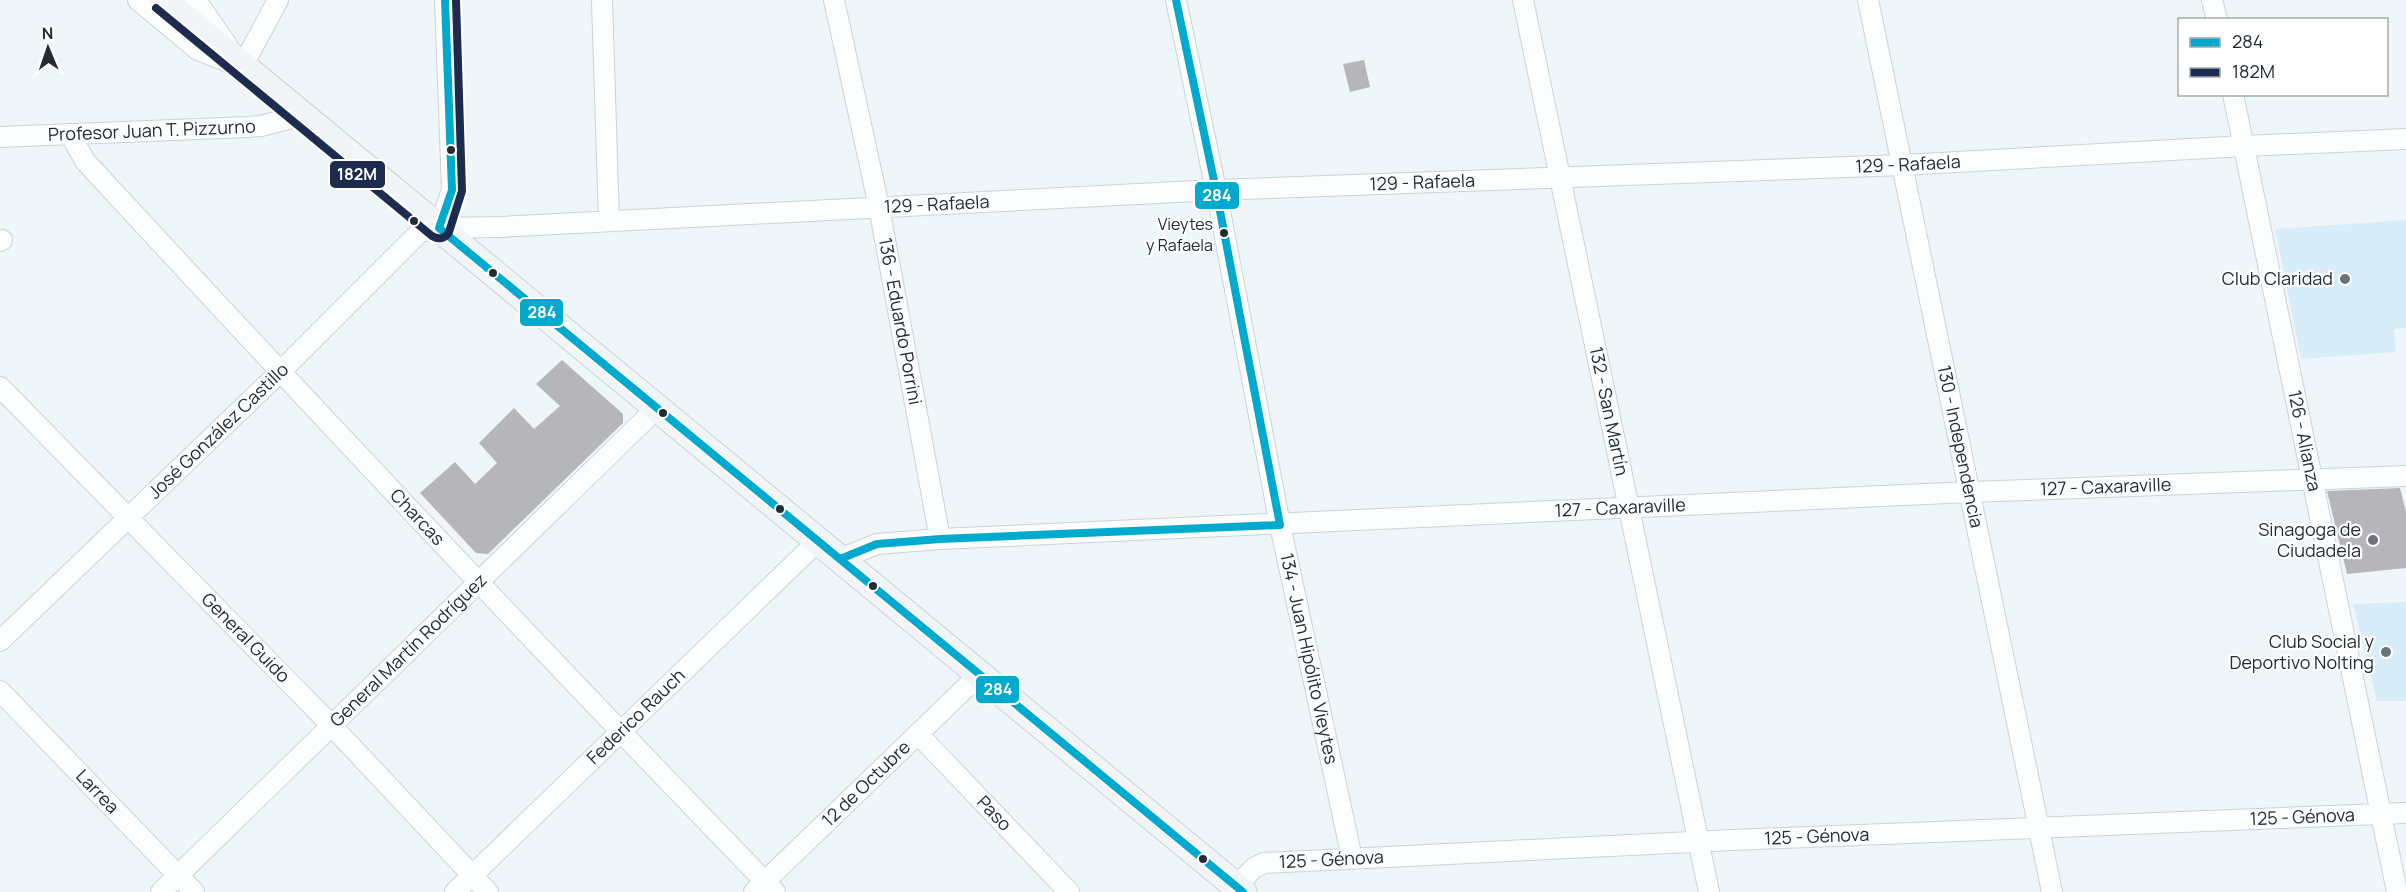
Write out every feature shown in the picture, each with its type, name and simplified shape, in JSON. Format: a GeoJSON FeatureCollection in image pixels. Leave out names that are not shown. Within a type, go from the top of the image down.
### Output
{"type":"FeatureCollection","features":[{"type":"Feature","properties":{"kind":"main road"},"geometry":{"type":"LineString","coordinates":[[163,0],[1237,890]]}},
{"type":"Feature","properties":{"kind":"street"},"geometry":{"type":"LineString","coordinates":[[138,0],[198,50],[242,67]]}},
{"type":"Feature","properties":{"kind":"street"},"geometry":{"type":"LineString","coordinates":[[193,0],[200,6],[242,67]]}},
{"type":"Feature","properties":{"kind":"street"},"geometry":{"type":"LineString","coordinates":[[242,67],[278,0]]}},
{"type":"Feature","properties":{"kind":"street"},"geometry":{"type":"LineString","coordinates":[[439,228],[452,190],[446,0]]}},
{"type":"Feature","properties":{"kind":"street"},"geometry":{"type":"LineString","coordinates":[[602,0],[609,221]]}},
{"type":"Feature","properties":{"kind":"street","name":"136 - Eduardo Porrini"},"geometry":{"type":"LineString","coordinates":[[834,0],[879,207],[940,539]]}},
{"type":"Feature","properties":{"kind":"street","name":"134 - Juan Hipólito Vieytes"},"geometry":{"type":"LineString","coordinates":[[1176,0],[1216,190],[1280,525],[1352,858]]}},
{"type":"Feature","properties":{"kind":"street","name":"132 - San Martín"},"geometry":{"type":"LineString","coordinates":[[1523,0],[1709,892]]}},
{"type":"Feature","properties":{"kind":"street","name":"130 - Independencia"},"geometry":{"type":"LineString","coordinates":[[1869,0],[2052,892]]}},
{"type":"Feature","properties":{"kind":"street"},"geometry":{"type":"LineString","coordinates":[[2212,0],[2216,18]]}},
{"type":"Feature","properties":{"kind":"street","name":"126 - Alianza"},"geometry":{"type":"LineString","coordinates":[[2233,96],[2383,814],[2397,892]]}},
{"type":"Feature","properties":{"kind":"street","name":"Profesor Juan T. Pizzurno"},"geometry":{"type":"LineString","coordinates":[[0,136],[247,127],[261,126],[303,115]]}},
{"type":"Feature","properties":{"kind":"street","name":"Charcas"},"geometry":{"type":"LineString","coordinates":[[70,134],[85,161],[479,584],[621,732],[764,888]]}},
{"type":"Feature","properties":{"kind":"street","name":"129 - Rafaela"},"geometry":{"type":"LineString","coordinates":[[439,228],[499,227],[1216,190],[1903,165],[2406,139]]}},
{"type":"Feature","properties":{"kind":"street","name":"José González Castillo"},"geometry":{"type":"LineString","coordinates":[[0,641],[280,372],[420,232],[439,228]]}},
{"type":"Feature","properties":{"kind":"street","name":"General Guido"},"geometry":{"type":"LineString","coordinates":[[0,387],[331,724],[488,892]]}},
{"type":"Feature","properties":{"kind":"street","name":"General Martín Rodríguez"},"geometry":{"type":"LineString","coordinates":[[161,892],[657,408]]}},
{"type":"Feature","properties":{"kind":"street","name":"127 - Caxaraville"},"geometry":{"type":"LineString","coordinates":[[840,559],[877,544],[940,539],[1970,492],[2406,476]]}},
{"type":"Feature","properties":{"kind":"street","name":"Federico Rauch"},"geometry":{"type":"LineString","coordinates":[[455,892],[818,541]]}},
{"type":"Feature","properties":{"kind":"street","name":"12 de Octubre"},"geometry":{"type":"LineString","coordinates":[[764,888],[979,675]]}},
{"type":"Feature","properties":{"kind":"street","name":"Larrea"},"geometry":{"type":"LineString","coordinates":[[0,691],[194,892]]}},
{"type":"Feature","properties":{"kind":"street","name":"Paso"},"geometry":{"type":"LineString","coordinates":[[918,734],[1069,892]]}},
{"type":"Feature","properties":{"kind":"street","name":"125 - Génova"},"geometry":{"type":"LineString","coordinates":[[1237,890],[1254,868],[1264,863],[1698,842],[2406,813]]}},
{"type":"Feature","properties":{"kind":"shaded area","name":"Club Claridad"},"geometry":{"type":"Polygon","coordinates":[[[2406,220],[2406,328],[2394,329],[2396,352],[2301,359],[2275,229],[2406,220]]]}},
{"type":"Feature","properties":{"kind":"shaded area","name":"Club Social y Deportivo Nolting"},"geometry":{"type":"Polygon","coordinates":[[[2406,602],[2406,701],[2377,701],[2353,604],[2406,602]]]}},
{"type":"Feature","properties":{"kind":"building"},"geometry":{"type":"Polygon","coordinates":[[[1364,60],[1370,87],[1350,92],[1343,64],[1364,60]]]}},
{"type":"Feature","properties":{"kind":"building"},"geometry":{"type":"Polygon","coordinates":[[[562,360],[623,414],[623,423],[488,554],[476,553],[420,493],[455,462],[475,484],[497,463],[479,443],[514,408],[534,429],[560,406],[536,384],[562,360]]]}},
{"type":"Feature","properties":{"kind":"building","name":"Sinagoga de Ciudadela"},"geometry":{"type":"Polygon","coordinates":[[[2400,488],[2406,512],[2406,568],[2347,574],[2327,491],[2400,488]]]}},
{"type":"Feature","properties":{"kind":"transit line","name":"284"},"geometry":{"type":"LineString","coordinates":[[445,0],[452,190],[439,228],[1243,892]]}},
{"type":"Feature","properties":{"kind":"transit line","name":"182M"},"geometry":{"type":"LineString","coordinates":[[156,8],[432,236],[439,238],[446,236],[449,232],[462,191],[456,0]]}},
{"type":"Feature","properties":{"kind":"transit line","name":"284"},"geometry":{"type":"LineString","coordinates":[[840,559],[877,544],[940,539],[1280,525],[1216,190],[1176,0]]}},
{"type":"Feature","properties":{"kind":"place","name":"Vieytes y Rafaela"},"geometry":{"type":"Point","coordinates":[1224,233]}},
{"type":"Feature","properties":{"kind":"place","name":"Club Claridad"},"geometry":{"type":"Point","coordinates":[2345,279]}},
{"type":"Feature","properties":{"kind":"place","name":"Sinagoga de Ciudadela"},"geometry":{"type":"Point","coordinates":[2373,540]}},
{"type":"Feature","properties":{"kind":"place","name":"Club Social y Deportivo Nolting"},"geometry":{"type":"Point","coordinates":[2386,652]}}]}
